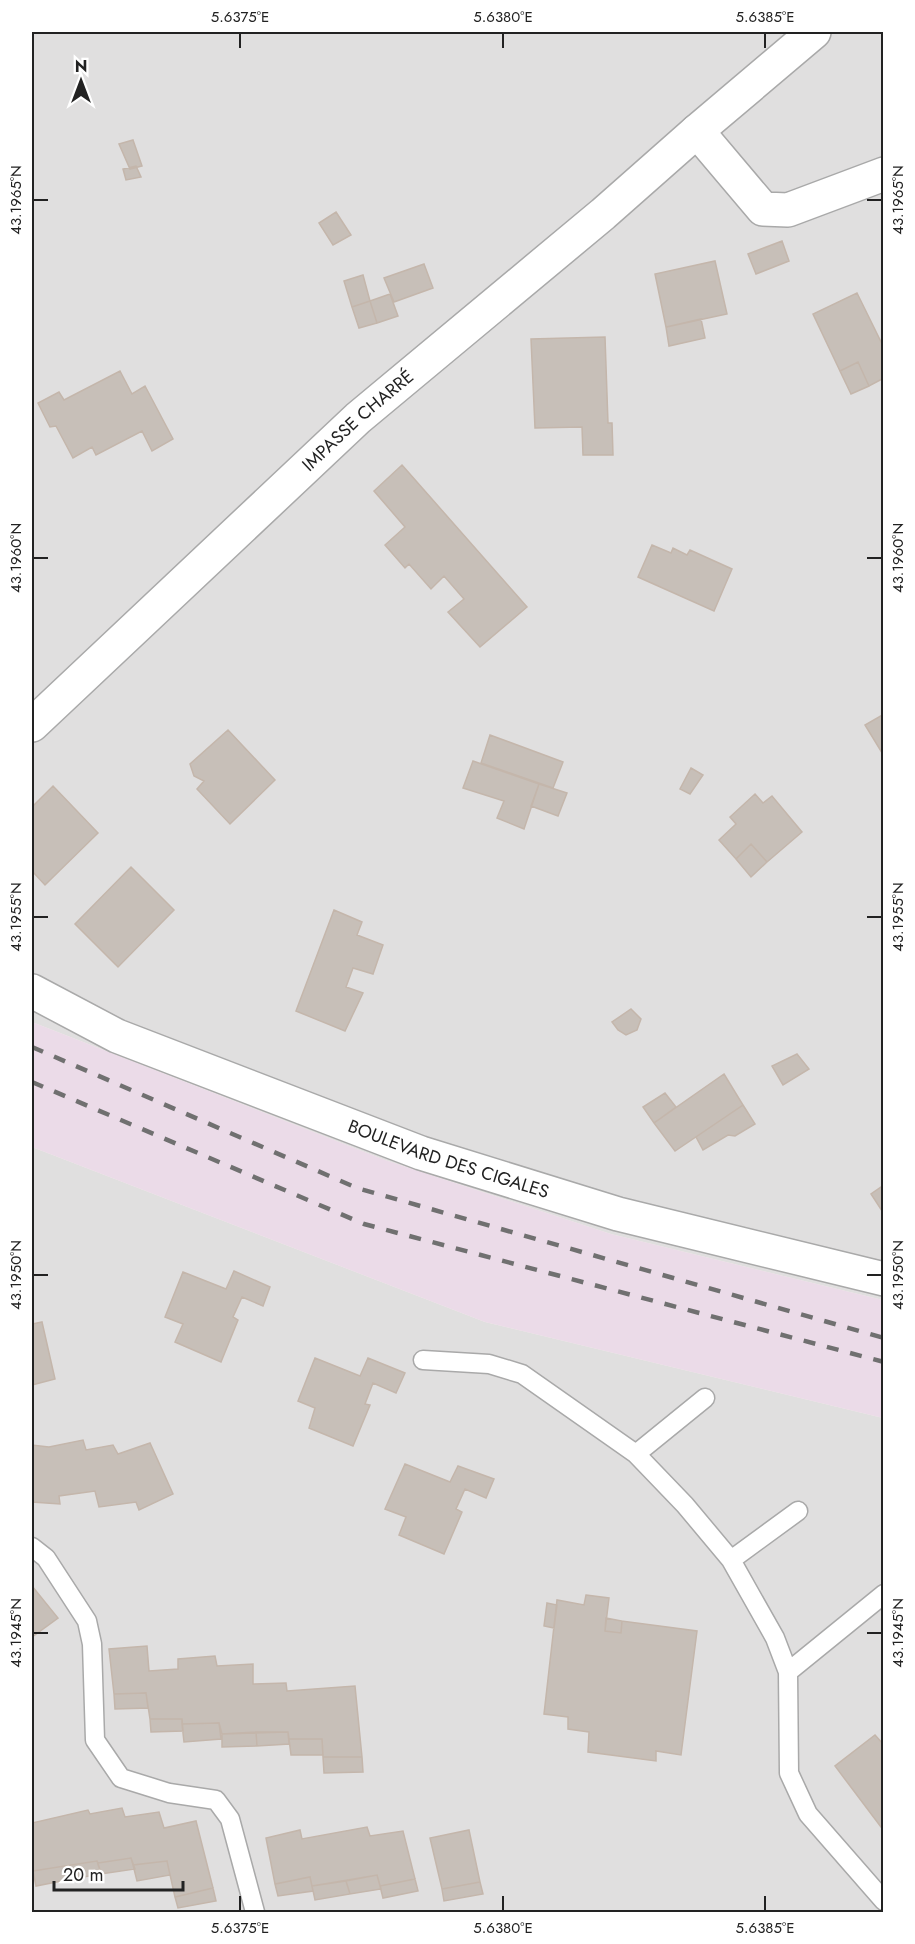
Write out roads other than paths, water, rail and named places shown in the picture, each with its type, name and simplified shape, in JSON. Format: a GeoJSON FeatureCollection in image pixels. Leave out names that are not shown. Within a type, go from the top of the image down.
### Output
{"type":"FeatureCollection","features":[{"type":"Feature","properties":{"kind":"street","name":"IMPASSE CHARRÉ"},"geometry":{"type":"LineString","coordinates":[[32,724],[358,418],[603,214],[814,32]]}},
{"type":"Feature","properties":{"kind":"street"},"geometry":{"type":"LineString","coordinates":[[697,131],[763,210],[788,210],[884,174]]}},
{"type":"Feature","properties":{"kind":"street","name":"BOULEVARD DES CIGALES"},"geometry":{"type":"LineString","coordinates":[[32,991],[117,1036],[421,1153],[618,1214],[884,1279]]}},
{"type":"Feature","properties":{"kind":"lane"},"geometry":{"type":"LineString","coordinates":[[423,1360],[489,1364],[522,1374],[636,1454],[685,1505],[731,1560],[775,1638],[788,1672],[789,1773],[808,1814],[884,1901]]}},
{"type":"Feature","properties":{"kind":"lane"},"geometry":{"type":"LineString","coordinates":[[636,1454],[705,1398]]}},
{"type":"Feature","properties":{"kind":"lane"},"geometry":{"type":"LineString","coordinates":[[731,1560],[798,1511]]}},
{"type":"Feature","properties":{"kind":"lane"},"geometry":{"type":"LineString","coordinates":[[32,1547],[46,1558],[87,1621],[92,1644],[95,1740],[121,1778],[169,1793],[216,1800],[231,1819],[255,1912]]}},
{"type":"Feature","properties":{"kind":"lane"},"geometry":{"type":"LineString","coordinates":[[788,1672],[884,1594]]}},
{"type":"Feature","properties":{"kind":"railway"},"geometry":{"type":"LineString","coordinates":[[32,1047],[357,1188],[884,1338]]}},
{"type":"Feature","properties":{"kind":"railway"},"geometry":{"type":"LineString","coordinates":[[32,1082],[364,1224],[884,1362]]}}]}
